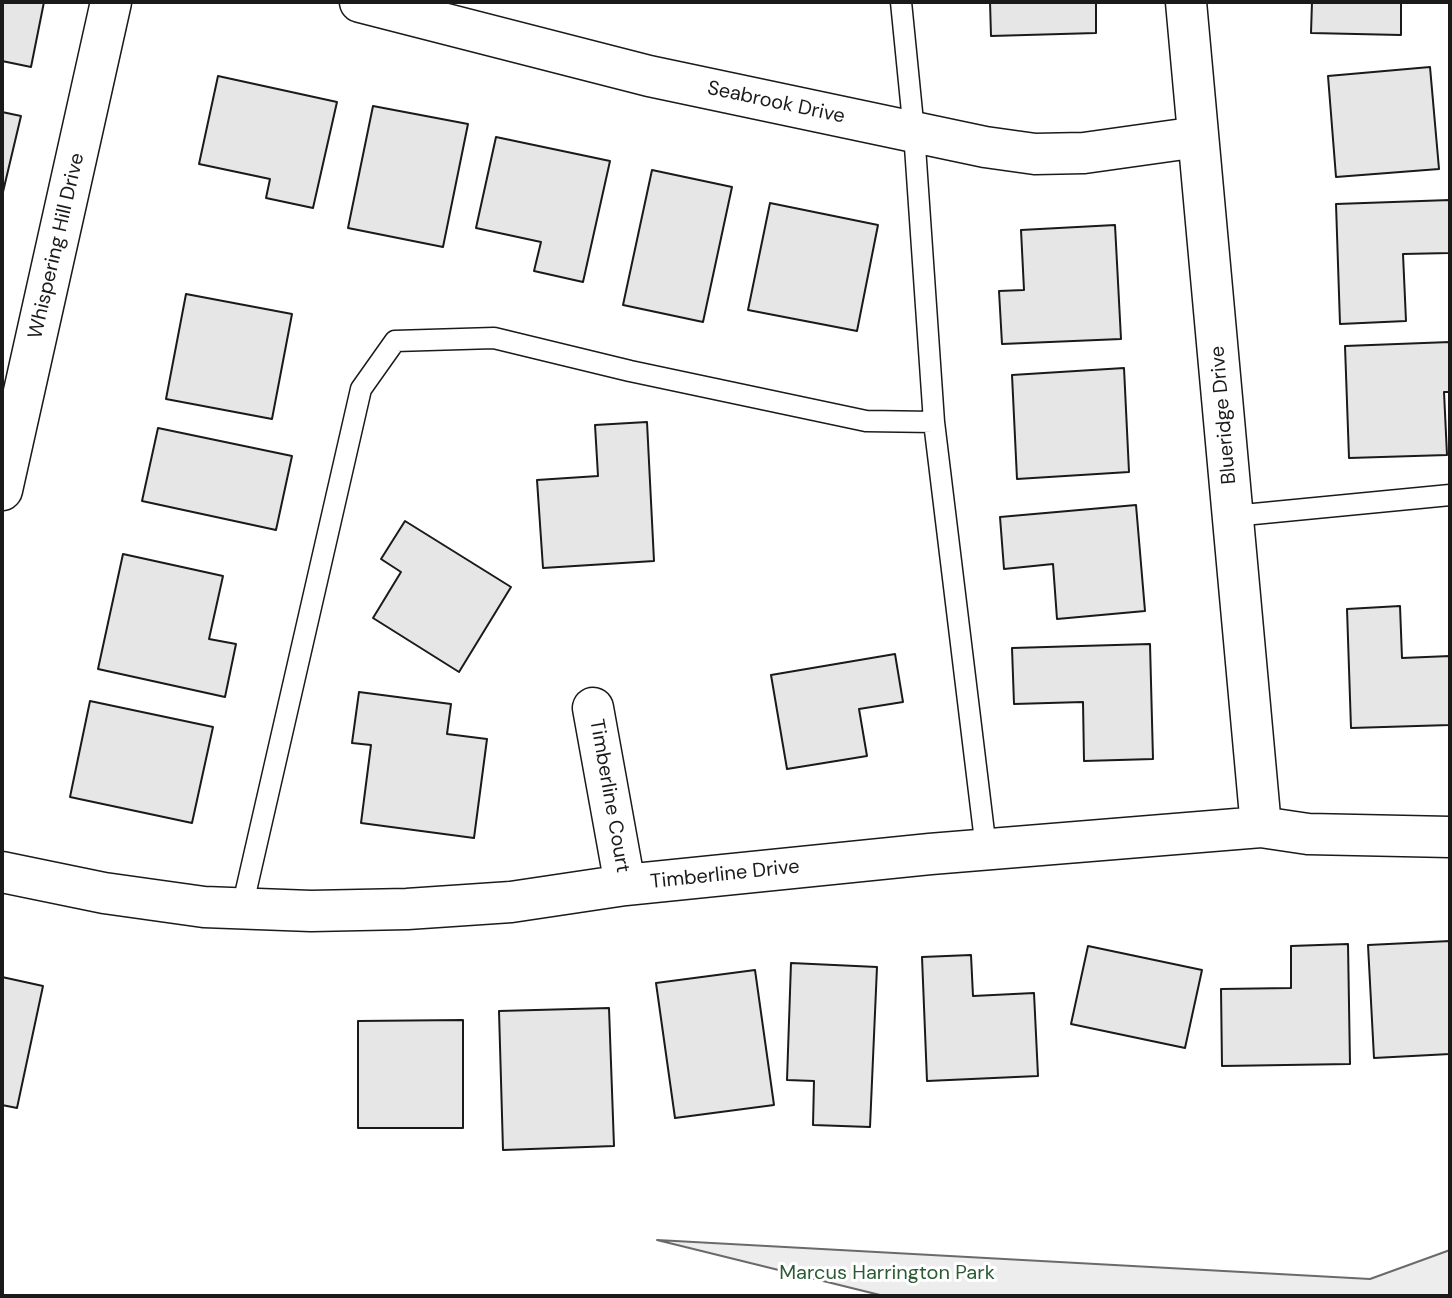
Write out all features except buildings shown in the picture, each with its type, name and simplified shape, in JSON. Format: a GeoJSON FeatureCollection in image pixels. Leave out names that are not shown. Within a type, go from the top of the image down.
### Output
{"type":"FeatureCollection","features":[{"type":"Feature","properties":{"kind":"street","name":"Whispering Hill Drive"},"geometry":{"type":"LineString","coordinates":[[2,490],[111,2]]}},
{"type":"Feature","properties":{"kind":"street","name":"Seabrook Drive"},"geometry":{"type":"LineString","coordinates":[[360,2],[649,76],[985,147],[1035,154],[1084,153],[1198,137]]}},
{"type":"Feature","properties":{"kind":"street","name":"Blueridge Drive"},"geometry":{"type":"LineString","coordinates":[[1186,2],[1261,827]]}},
{"type":"Feature","properties":{"kind":"street","name":"Timberline Court"},"geometry":{"type":"LineString","coordinates":[[593,708],[625,885]]}},
{"type":"Feature","properties":{"kind":"street","name":"Timberline Drive"},"geometry":{"type":"LineString","coordinates":[[2,872],[104,893],[204,907],[311,911],[407,909],[511,902],[625,885],[986,849],[1261,827],[1308,834],[1450,837]]}},
{"type":"Feature","properties":{"kind":"lane"},"geometry":{"type":"LineString","coordinates":[[901,2],[914,132],[934,422],[986,849]]}},
{"type":"Feature","properties":{"kind":"lane"},"geometry":{"type":"LineString","coordinates":[[242,908],[361,389],[395,341],[494,338],[630,371],[866,421],[934,422]]}},
{"type":"Feature","properties":{"kind":"lane"},"geometry":{"type":"LineString","coordinates":[[1233,516],[1450,495]]}},
{"type":"Feature","properties":{"kind":"shaded area","name":"Marcus Harrington Park"},"geometry":{"type":"Polygon","coordinates":[[[657,1240],[1370,1279],[1450,1250],[1450,1296],[884,1296],[657,1240]]]}}]}
